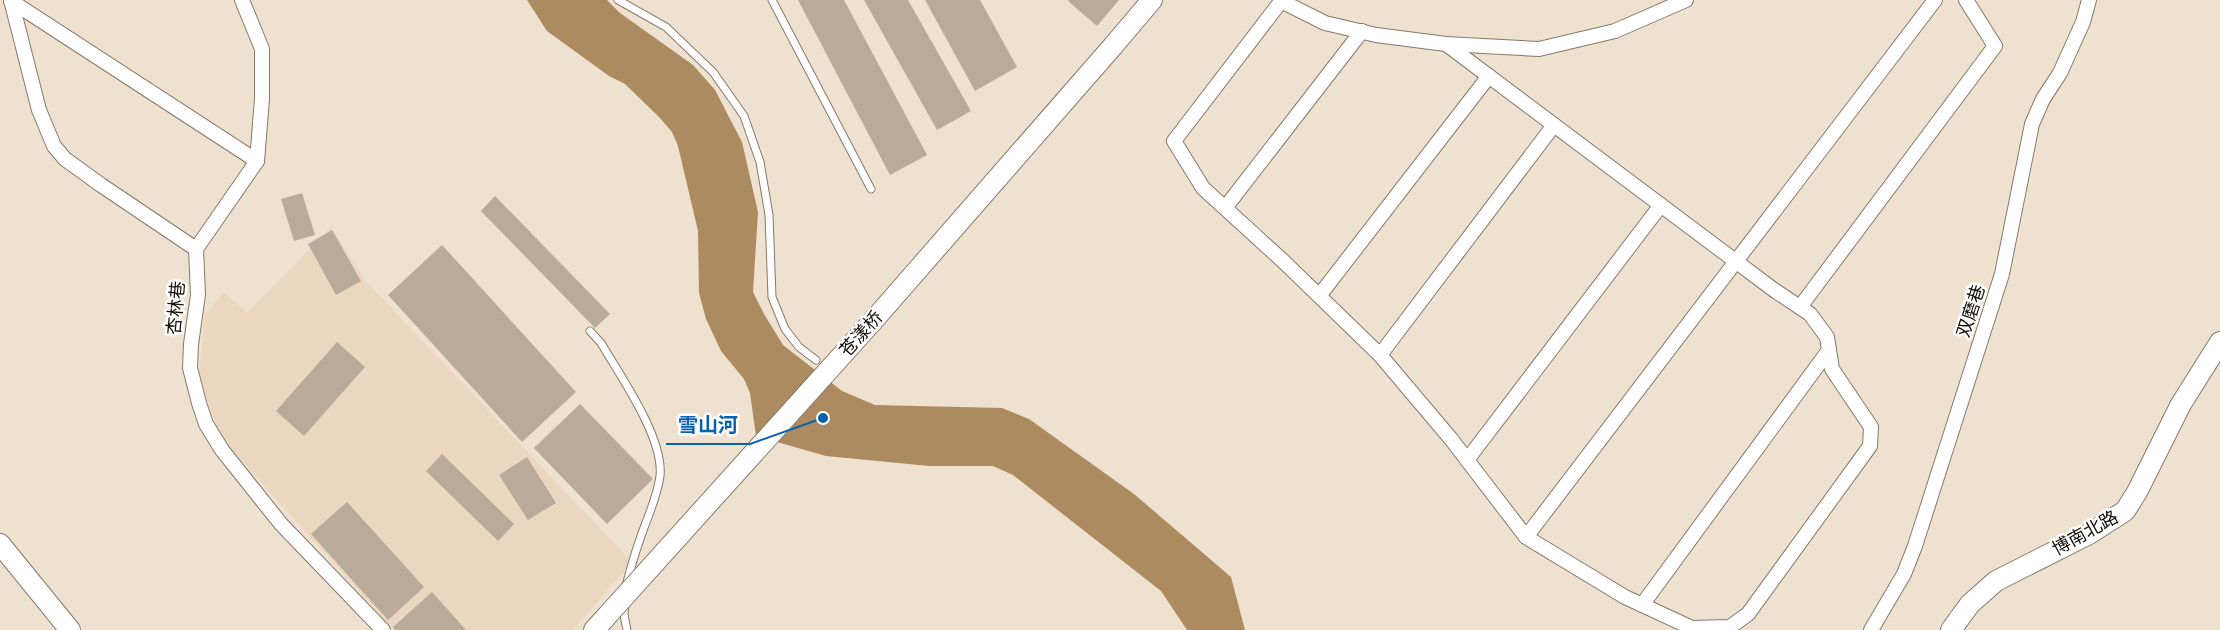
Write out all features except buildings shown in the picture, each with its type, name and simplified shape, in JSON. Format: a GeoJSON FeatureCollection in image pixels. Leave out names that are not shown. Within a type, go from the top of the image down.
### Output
{"type":"FeatureCollection","features":[{"type":"Feature","properties":{"kind":"main road","name":"苍漾桥"},"geometry":{"type":"LineString","coordinates":[[599,624],[872,322],[1152,0]]}},
{"type":"Feature","properties":{"kind":"main road","name":"博南北路"},"geometry":{"type":"LineString","coordinates":[[1951,630],[1970,604],[1996,581],[2089,534],[2125,511],[2137,492],[2181,404],[2220,342]]}},
{"type":"Feature","properties":{"kind":"main road"},"geometry":{"type":"LineString","coordinates":[[0,544],[70,630]]}},
{"type":"Feature","properties":{"kind":"street"},"geometry":{"type":"LineString","coordinates":[[11,1],[39,110],[54,146],[65,159],[196,249],[257,161],[262,99],[262,49],[243,0]]}},
{"type":"Feature","properties":{"kind":"street"},"geometry":{"type":"LineString","coordinates":[[1446,44],[1810,314],[1827,337],[1832,369],[1871,427],[1870,446],[1748,614],[1730,627],[1692,628],[1625,597],[1526,537],[1467,460],[1380,355],[1203,188],[1174,141],[1281,1],[1325,23],[1362,32],[1446,44],[1539,49],[1615,31],[1686,0]]}},
{"type":"Feature","properties":{"kind":"street"},"geometry":{"type":"LineString","coordinates":[[1526,537],[1935,0]]}},
{"type":"Feature","properties":{"kind":"street"},"geometry":{"type":"LineString","coordinates":[[1800,308],[1995,46],[1966,0]]}},
{"type":"Feature","properties":{"kind":"street","name":"双磨巷"},"geometry":{"type":"LineString","coordinates":[[1871,630],[1904,574],[1915,546],[2002,274],[2032,124],[2043,99],[2060,73],[2083,22],[2089,0]]}},
{"type":"Feature","properties":{"kind":"street"},"geometry":{"type":"LineString","coordinates":[[11,1],[257,161]]}},
{"type":"Feature","properties":{"kind":"street"},"geometry":{"type":"LineString","coordinates":[[1225,208],[1362,32]]}},
{"type":"Feature","properties":{"kind":"street"},"geometry":{"type":"LineString","coordinates":[[1319,296],[1489,76]]}},
{"type":"Feature","properties":{"kind":"street"},"geometry":{"type":"LineString","coordinates":[[1380,355],[1554,125]]}},
{"type":"Feature","properties":{"kind":"street"},"geometry":{"type":"LineString","coordinates":[[1467,460],[1661,205]]}},
{"type":"Feature","properties":{"kind":"street","name":"杏林巷"},"geometry":{"type":"LineString","coordinates":[[196,249],[198,294],[190,368],[206,424],[222,450],[281,524],[383,630]]}},
{"type":"Feature","properties":{"kind":"street"},"geometry":{"type":"LineString","coordinates":[[1642,605],[1829,350]]}},
{"type":"Feature","properties":{"kind":"lane"},"geometry":{"type":"LineString","coordinates":[[618,0],[666,27],[713,72],[744,116],[760,162],[769,215],[772,297],[785,329],[799,347],[816,360]]}},
{"type":"Feature","properties":{"kind":"lane"},"geometry":{"type":"LineString","coordinates":[[772,0],[871,189]]}},
{"type":"Feature","properties":{"kind":"lane"},"geometry":{"type":"LineString","coordinates":[[590,331],[602,343],[651,431],[660,456],[660,476],[653,504],[626,585],[624,615],[627,630]]}},
{"type":"Feature","properties":{"kind":"shaded area"},"geometry":{"type":"Polygon","coordinates":[[[527,0],[607,0],[620,13],[693,65],[715,90],[742,142],[758,212],[753,292],[783,345],[842,391],[875,405],[1002,408],[1029,419],[1134,494],[1231,577],[1245,630],[1187,630],[1161,591],[1013,475],[993,466],[929,466],[826,456],[756,436],[750,393],[744,379],[721,351],[706,319],[699,293],[698,231],[678,146],[672,132],[625,84],[609,76],[547,31],[527,0]]]}},
{"type":"Feature","properties":{"kind":"shaded area"},"geometry":{"type":"Polygon","coordinates":[[[331,227],[364,279],[632,562],[573,630],[394,630],[221,438],[199,375],[205,314],[224,292],[247,313],[331,227]]]}},
{"type":"Feature","properties":{"kind":"place","name":"雪山河"},"geometry":{"type":"Point","coordinates":[823,418]}}]}
